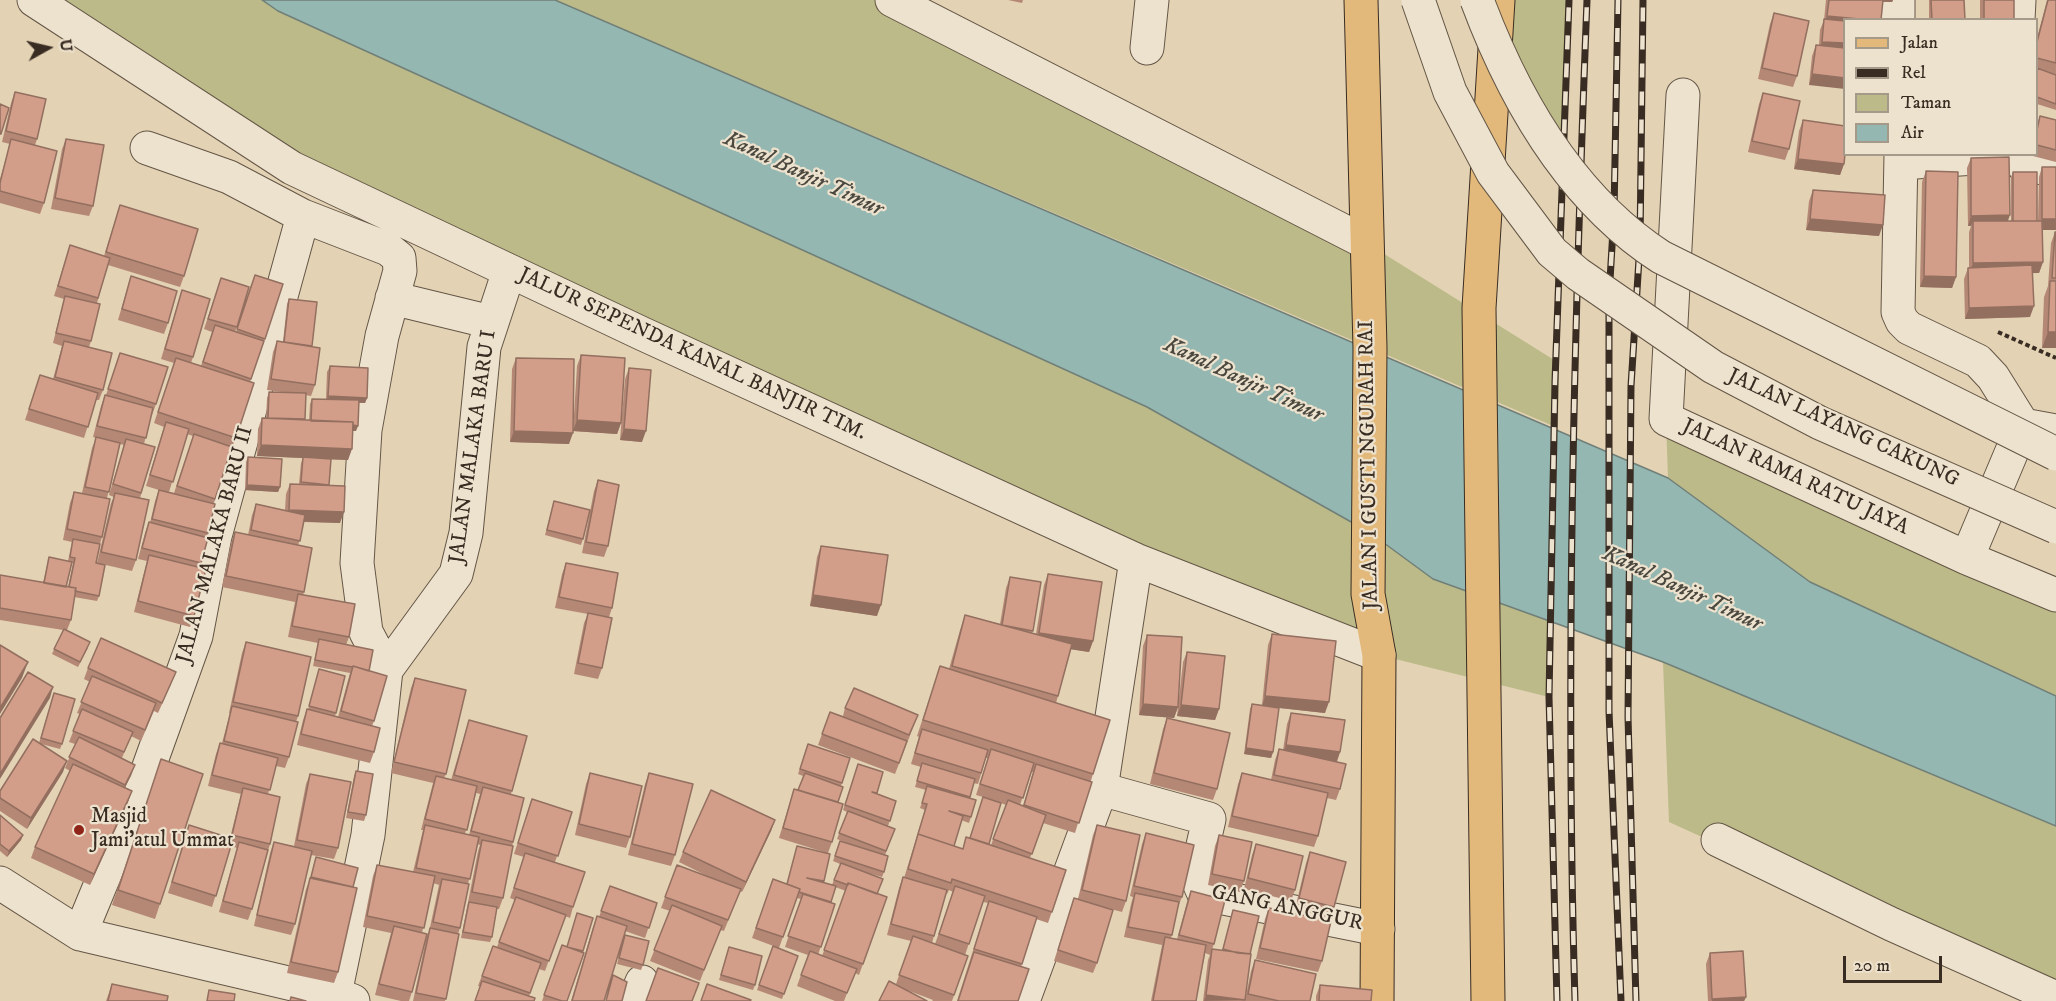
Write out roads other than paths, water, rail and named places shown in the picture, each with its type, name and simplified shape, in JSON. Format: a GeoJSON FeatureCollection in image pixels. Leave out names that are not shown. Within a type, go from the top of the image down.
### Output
{"type":"FeatureCollection","features":[{"type":"Feature","properties":{"kind":"main road","name":"JALAN I GUSTI NGURAH RAI"},"geometry":{"type":"LineString","coordinates":[[1361,0],[1370,348],[1368,594],[1379,656],[1377,1001]]}},
{"type":"Feature","properties":{"kind":"main road"},"geometry":{"type":"LineString","coordinates":[[1488,1001],[1479,308],[1497,0]]}},
{"type":"Feature","properties":{"kind":"street","name":"JALUR SEPENDA KANAL BANJIR TIM."},"geometry":{"type":"LineString","coordinates":[[34,0],[292,168],[509,271],[1136,560],[1379,656]]}},
{"type":"Feature","properties":{"kind":"street"},"geometry":{"type":"LineString","coordinates":[[892,0],[1366,254]]}},
{"type":"Feature","properties":{"kind":"street"},"geometry":{"type":"LineString","coordinates":[[1147,48],[1152,0]]}},
{"type":"Feature","properties":{"kind":"street","name":"JALAN LAYANG CAKUNG"},"geometry":{"type":"LineString","coordinates":[[1419,0],[1450,92],[1492,173],[1552,252],[1578,274],[1713,367],[1820,423],[2056,527]]}},
{"type":"Feature","properties":{"kind":"street"},"geometry":{"type":"LineString","coordinates":[[1477,0],[1489,32],[1538,129],[1555,155],[1604,211],[1640,243],[1661,257],[2056,454]]}},
{"type":"Feature","properties":{"kind":"street"},"geometry":{"type":"LineString","coordinates":[[1898,0],[1898,18]]}},
{"type":"Feature","properties":{"kind":"street"},"geometry":{"type":"LineString","coordinates":[[2018,18],[2019,0]]}},
{"type":"Feature","properties":{"kind":"street","name":"JALAN RAMA RATU JAYA"},"geometry":{"type":"LineString","coordinates":[[1683,95],[1666,418],[1967,558],[2056,595]]}},
{"type":"Feature","properties":{"kind":"street"},"geometry":{"type":"LineString","coordinates":[[147,148],[230,177],[303,216],[388,249],[399,258],[400,271],[392,298],[365,430],[357,564],[366,632],[370,645],[386,670]]}},
{"type":"Feature","properties":{"kind":"street"},"geometry":{"type":"LineString","coordinates":[[1990,156],[1901,159],[1898,312],[1902,321],[1910,328],[1978,361],[1993,377],[2023,424],[2056,431]]}},
{"type":"Feature","properties":{"kind":"street"},"geometry":{"type":"LineString","coordinates":[[2020,156],[2024,165],[2056,169]]}},
{"type":"Feature","properties":{"kind":"street","name":"JALAN MALAKA BARU II"},"geometry":{"type":"LineString","coordinates":[[80,934],[146,775],[196,636],[215,536],[303,216]]}},
{"type":"Feature","properties":{"kind":"street","name":"JALAN MALAKA BARU I"},"geometry":{"type":"LineString","coordinates":[[344,998],[368,835],[386,670],[456,574],[466,532],[484,347],[509,271]]}},
{"type":"Feature","properties":{"kind":"street"},"geometry":{"type":"LineString","coordinates":[[392,298],[491,322]]}},
{"type":"Feature","properties":{"kind":"street"},"geometry":{"type":"LineString","coordinates":[[1967,558],[2023,424]]}},
{"type":"Feature","properties":{"kind":"street"},"geometry":{"type":"LineString","coordinates":[[1023,1001],[1101,789],[1136,560]]}},
{"type":"Feature","properties":{"kind":"street","name":"GANG ANGGUR"},"geometry":{"type":"LineString","coordinates":[[1101,789],[1209,819],[1196,876],[1204,894],[1378,929]]}},
{"type":"Feature","properties":{"kind":"street"},"geometry":{"type":"LineString","coordinates":[[1718,840],[1891,924],[2056,999]]}},
{"type":"Feature","properties":{"kind":"street"},"geometry":{"type":"LineString","coordinates":[[0,883],[80,934],[344,998]]}},
{"type":"Feature","properties":{"kind":"water","name":"Kanal Banjir Timur"},"geometry":{"type":"Polygon","coordinates":[[[262,0],[555,0],[1668,478],[1810,582],[2056,696],[2056,826],[1663,662],[1433,579],[1369,532],[1147,407],[278,11],[262,0]]]}},
{"type":"Feature","properties":{"kind":"railway"},"geometry":{"type":"LineString","coordinates":[[1557,1001],[1549,697],[1555,381],[1569,0]]}},
{"type":"Feature","properties":{"kind":"railway"},"geometry":{"type":"LineString","coordinates":[[1575,1001],[1571,751],[1572,500],[1587,0]]}},
{"type":"Feature","properties":{"kind":"railway"},"geometry":{"type":"LineString","coordinates":[[1618,0],[1614,213],[1609,297],[1609,711],[1621,1001]]}},
{"type":"Feature","properties":{"kind":"railway"},"geometry":{"type":"LineString","coordinates":[[1636,1001],[1628,717],[1631,386],[1640,243],[1643,0]]}},
{"type":"Feature","properties":{"kind":"place","name":"Masjid Jami'atul Ummat"},"geometry":{"type":"Point","coordinates":[79,830]}}]}
